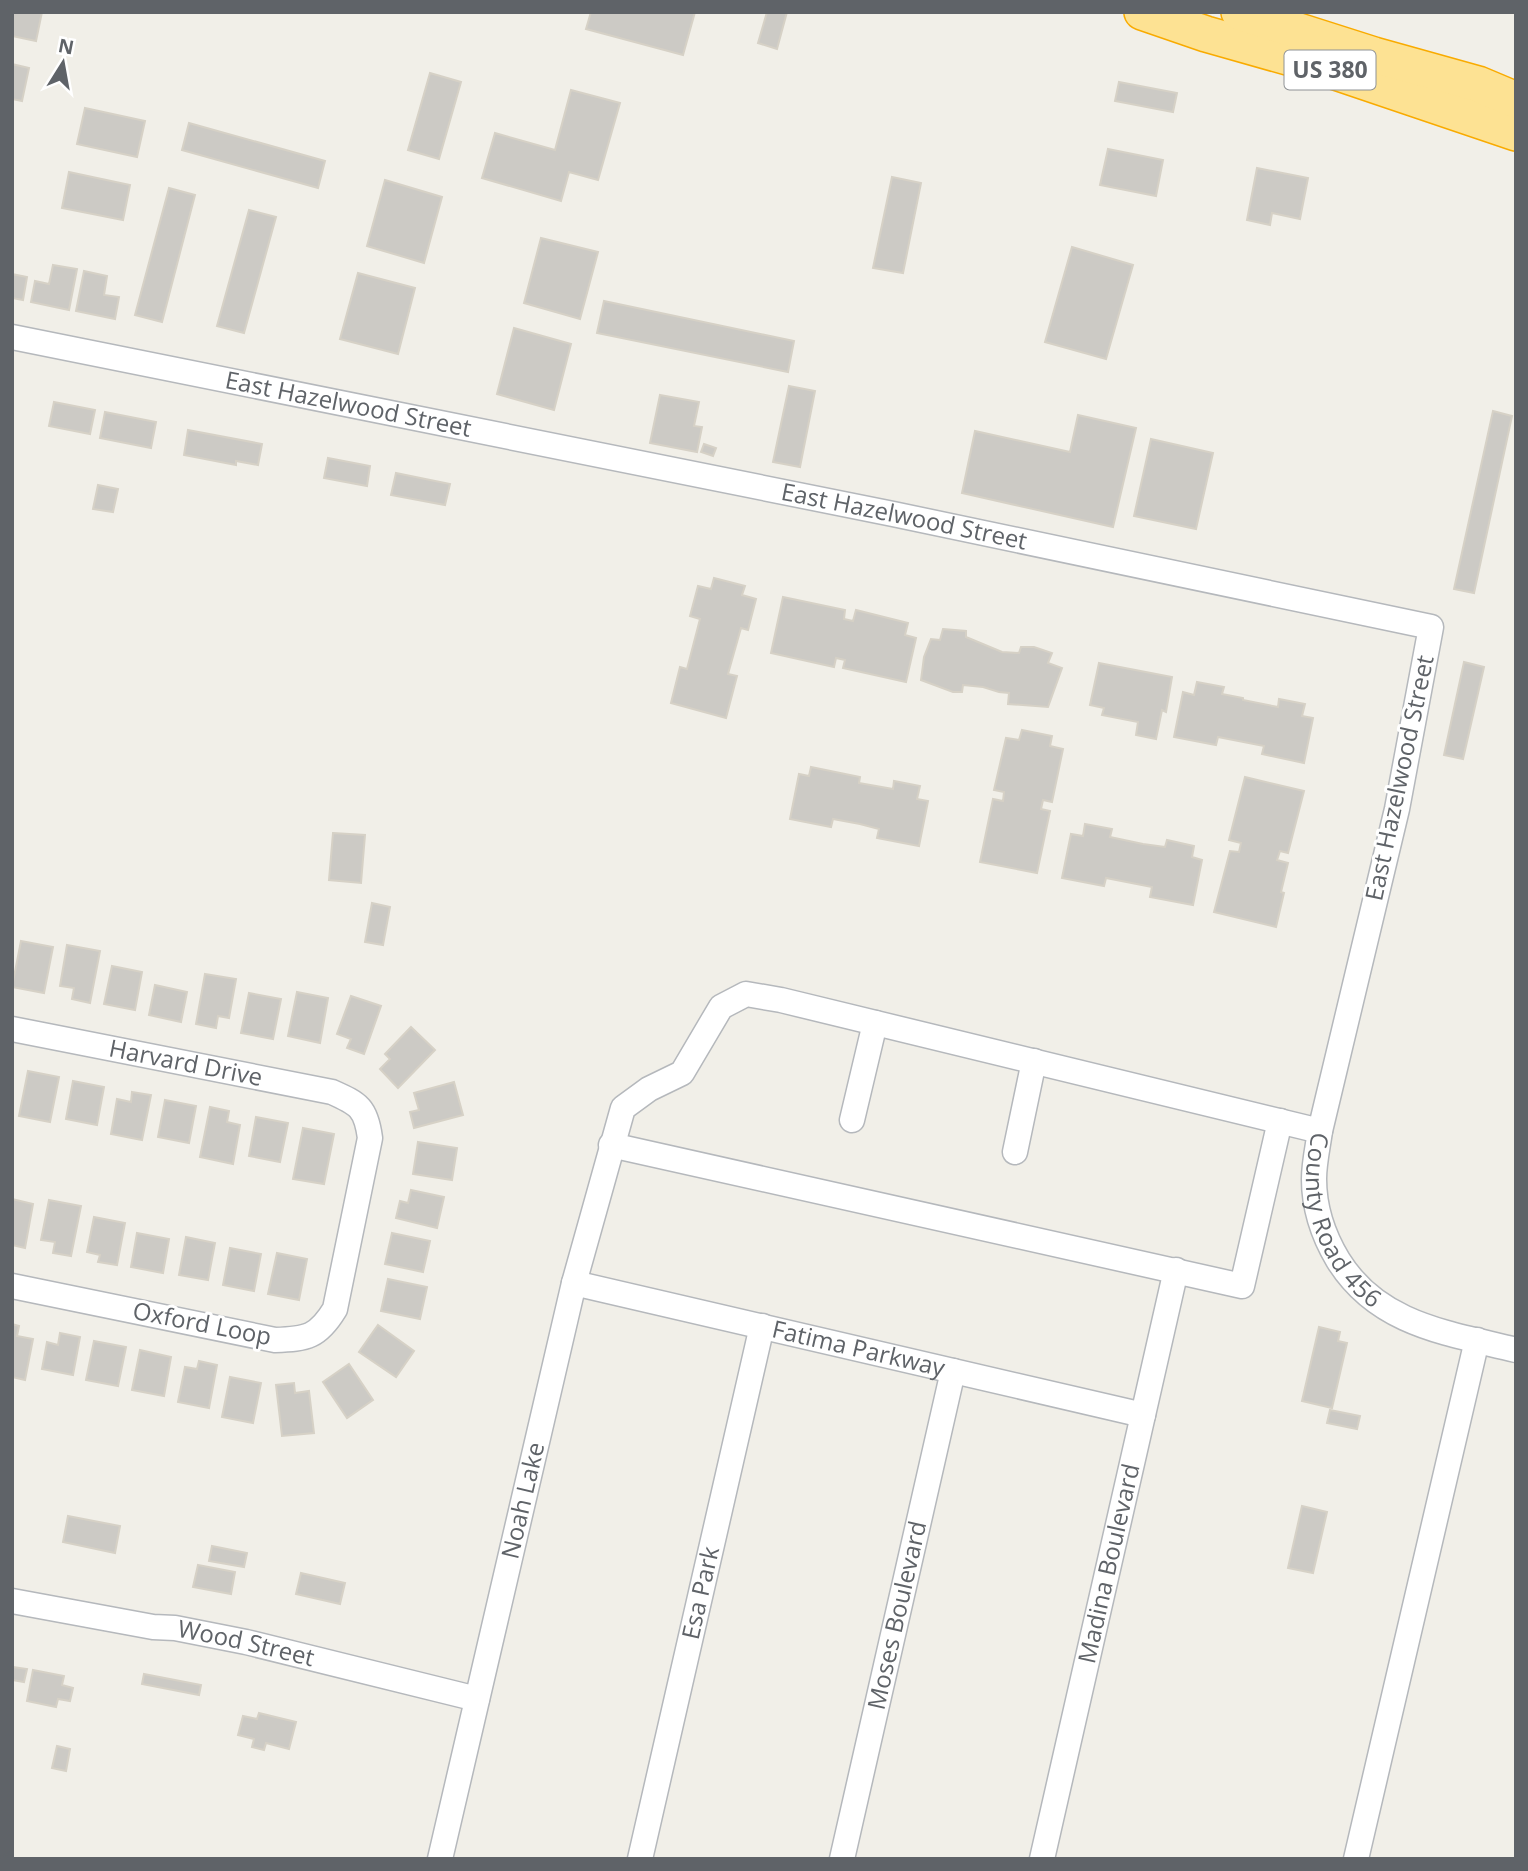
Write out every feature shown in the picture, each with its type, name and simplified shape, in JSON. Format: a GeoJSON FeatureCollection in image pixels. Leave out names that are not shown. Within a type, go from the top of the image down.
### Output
{"type":"FeatureCollection","features":[{"type":"Feature","properties":{"kind":"highway","name":"US 380"},"geometry":{"type":"LineString","coordinates":[[1142,12],[1219,38],[1312,64],[1516,133]]}},
{"type":"Feature","properties":{"kind":"highway","name":"US 380"},"geometry":{"type":"LineString","coordinates":[[1239,12],[1374,55],[1478,84],[1516,100]]}},
{"type":"Feature","properties":{"kind":"street","name":"East Hazelwood Street"},"geometry":{"type":"LineString","coordinates":[[12,337],[881,512],[1431,627],[1397,809],[1354,989]]}},
{"type":"Feature","properties":{"kind":"street","name":"County Road 456"},"geometry":{"type":"LineString","coordinates":[[1354,989],[1321,1130],[1314,1177],[1316,1209],[1328,1244],[1345,1272],[1366,1295],[1391,1312],[1426,1327],[1516,1349]]}},
{"type":"Feature","properties":{"kind":"street","name":"Noah Lake"},"geometry":{"type":"LineString","coordinates":[[440,1859],[574,1283],[623,1108],[649,1089],[682,1073],[721,1007],[746,994],[781,1000],[1321,1130]]}},
{"type":"Feature","properties":{"kind":"street"},"geometry":{"type":"LineString","coordinates":[[852,1120],[875,1023]]}},
{"type":"Feature","properties":{"kind":"street","name":"Harvard Drive"},"geometry":{"type":"LineString","coordinates":[[12,1029],[332,1092],[356,1103]]}},
{"type":"Feature","properties":{"kind":"street"},"geometry":{"type":"LineString","coordinates":[[1015,1152],[1034,1061]]}},
{"type":"Feature","properties":{"kind":"street","name":"Oxford Loop"},"geometry":{"type":"LineString","coordinates":[[12,1286],[275,1340],[303,1339],[323,1328],[335,1309],[370,1138],[367,1118],[356,1103]]}},
{"type":"Feature","properties":{"kind":"street"},"geometry":{"type":"LineString","coordinates":[[611,1145],[1242,1286],[1280,1121]]}},
{"type":"Feature","properties":{"kind":"street","name":"Madina Boulevard"},"geometry":{"type":"LineString","coordinates":[[1042,1859],[1176,1270]]}},
{"type":"Feature","properties":{"kind":"street","name":"Fatima Parkway"},"geometry":{"type":"LineString","coordinates":[[574,1283],[1143,1415]]}},
{"type":"Feature","properties":{"kind":"street","name":"Esa Park"},"geometry":{"type":"LineString","coordinates":[[640,1859],[762,1326]]}},
{"type":"Feature","properties":{"kind":"street"},"geometry":{"type":"LineString","coordinates":[[1356,1859],[1477,1340]]}},
{"type":"Feature","properties":{"kind":"street","name":"Moses Boulevard"},"geometry":{"type":"LineString","coordinates":[[842,1859],[953,1371]]}},
{"type":"Feature","properties":{"kind":"street","name":"Wood Street"},"geometry":{"type":"LineString","coordinates":[[12,1601],[246,1642],[477,1699]]}},
{"type":"Feature","properties":{"kind":"building"},"geometry":{"type":"Polygon","coordinates":[[[12,12],[42,12],[36,41],[12,36],[12,12]]]}},
{"type":"Feature","properties":{"kind":"building"},"geometry":{"type":"Polygon","coordinates":[[[591,12],[695,12],[683,55],[586,29],[591,12]]]}},
{"type":"Feature","properties":{"kind":"building"},"geometry":{"type":"Polygon","coordinates":[[[767,12],[787,12],[777,49],[758,43],[767,12]]]}},
{"type":"Feature","properties":{"kind":"building"},"geometry":{"type":"Polygon","coordinates":[[[12,64],[29,68],[22,101],[12,99],[12,64]]]}},
{"type":"Feature","properties":{"kind":"building"},"geometry":{"type":"Polygon","coordinates":[[[430,73],[461,82],[439,159],[408,150],[430,73]]]}},
{"type":"Feature","properties":{"kind":"building"},"geometry":{"type":"Polygon","coordinates":[[[1119,82],[1177,93],[1173,112],[1115,101],[1119,82]]]}},
{"type":"Feature","properties":{"kind":"building"},"geometry":{"type":"Polygon","coordinates":[[[571,90],[620,103],[598,180],[569,172],[561,201],[482,178],[495,133],[555,150],[571,90]]]}},
{"type":"Feature","properties":{"kind":"building"},"geometry":{"type":"Polygon","coordinates":[[[85,108],[145,121],[137,157],[77,144],[85,108]]]}},
{"type":"Feature","properties":{"kind":"building"},"geometry":{"type":"Polygon","coordinates":[[[189,123],[325,161],[318,188],[182,150],[189,123]]]}},
{"type":"Feature","properties":{"kind":"building"},"geometry":{"type":"Polygon","coordinates":[[[1108,149],[1163,160],[1156,196],[1100,185],[1108,149]]]}},
{"type":"Feature","properties":{"kind":"building"},"geometry":{"type":"Polygon","coordinates":[[[1257,168],[1308,178],[1300,219],[1272,213],[1270,225],[1247,220],[1257,168]]]}},
{"type":"Feature","properties":{"kind":"building"},"geometry":{"type":"Polygon","coordinates":[[[69,172],[130,185],[123,220],[62,208],[69,172]]]}},
{"type":"Feature","properties":{"kind":"building"},"geometry":{"type":"Polygon","coordinates":[[[892,177],[921,183],[903,273],[873,268],[892,177]]]}},
{"type":"Feature","properties":{"kind":"building"},"geometry":{"type":"Polygon","coordinates":[[[385,180],[442,197],[424,263],[367,246],[385,180]]]}},
{"type":"Feature","properties":{"kind":"building"},"geometry":{"type":"Polygon","coordinates":[[[169,188],[195,195],[162,322],[135,315],[169,188]]]}},
{"type":"Feature","properties":{"kind":"building"},"geometry":{"type":"Polygon","coordinates":[[[249,210],[276,217],[244,333],[217,326],[249,210]]]}},
{"type":"Feature","properties":{"kind":"building"},"geometry":{"type":"Polygon","coordinates":[[[541,238],[598,252],[580,319],[524,303],[541,238]]]}},
{"type":"Feature","properties":{"kind":"building"},"geometry":{"type":"Polygon","coordinates":[[[1072,247],[1133,265],[1106,359],[1045,342],[1072,247]]]}},
{"type":"Feature","properties":{"kind":"building"},"geometry":{"type":"Polygon","coordinates":[[[53,265],[77,269],[69,310],[31,302],[35,281],[49,284],[53,265]]]}},
{"type":"Feature","properties":{"kind":"building"},"geometry":{"type":"Polygon","coordinates":[[[84,271],[107,276],[104,295],[119,297],[115,319],[76,311],[84,271]]]}},
{"type":"Feature","properties":{"kind":"building"},"geometry":{"type":"Polygon","coordinates":[[[358,273],[415,288],[398,354],[340,339],[358,273]]]}},
{"type":"Feature","properties":{"kind":"building"},"geometry":{"type":"Polygon","coordinates":[[[12,274],[27,277],[23,300],[12,298],[12,274]]]}},
{"type":"Feature","properties":{"kind":"building"},"geometry":{"type":"Polygon","coordinates":[[[604,301],[794,341],[788,372],[597,333],[604,301]]]}},
{"type":"Feature","properties":{"kind":"building"},"geometry":{"type":"Polygon","coordinates":[[[514,328],[571,344],[554,410],[497,394],[514,328]]]}},
{"type":"Feature","properties":{"kind":"building"},"geometry":{"type":"Polygon","coordinates":[[[789,386],[815,391],[800,467],[773,462],[789,386]]]}},
{"type":"Feature","properties":{"kind":"building"},"geometry":{"type":"Polygon","coordinates":[[[660,395],[699,402],[694,426],[702,427],[697,452],[650,443],[660,395]]]}},
{"type":"Feature","properties":{"kind":"building"},"geometry":{"type":"Polygon","coordinates":[[[54,402],[95,410],[90,434],[49,426],[54,402]]]}},
{"type":"Feature","properties":{"kind":"building"},"geometry":{"type":"Polygon","coordinates":[[[1493,411],[1512,416],[1474,593],[1454,589],[1493,411]]]}},
{"type":"Feature","properties":{"kind":"building"},"geometry":{"type":"Polygon","coordinates":[[[105,412],[156,422],[151,448],[100,438],[105,412]]]}},
{"type":"Feature","properties":{"kind":"building"},"geometry":{"type":"Polygon","coordinates":[[[1078,415],[1136,428],[1113,527],[962,493],[975,431],[1070,452],[1078,415]]]}},
{"type":"Feature","properties":{"kind":"building"},"geometry":{"type":"Polygon","coordinates":[[[188,430],[262,444],[258,465],[236,461],[236,465],[184,455],[188,430]]]}},
{"type":"Feature","properties":{"kind":"building"},"geometry":{"type":"Polygon","coordinates":[[[1151,439],[1213,453],[1196,529],[1134,516],[1151,439]]]}},
{"type":"Feature","properties":{"kind":"building"},"geometry":{"type":"Polygon","coordinates":[[[704,444],[716,448],[713,456],[701,452],[704,444]]]}},
{"type":"Feature","properties":{"kind":"building"},"geometry":{"type":"Polygon","coordinates":[[[328,458],[370,466],[367,486],[324,478],[328,458]]]}},
{"type":"Feature","properties":{"kind":"building"},"geometry":{"type":"Polygon","coordinates":[[[396,473],[450,484],[445,505],[391,495],[396,473]]]}},
{"type":"Feature","properties":{"kind":"building"},"geometry":{"type":"Polygon","coordinates":[[[98,485],[118,489],[113,512],[93,509],[98,485]]]}},
{"type":"Feature","properties":{"kind":"building"},"geometry":{"type":"Polygon","coordinates":[[[714,578],[745,586],[742,595],[756,599],[748,630],[741,628],[728,674],[737,676],[726,718],[671,703],[680,667],[687,669],[700,619],[690,616],[698,586],[711,589],[714,578]]]}},
{"type":"Feature","properties":{"kind":"building"},"geometry":{"type":"Polygon","coordinates":[[[783,597],[845,610],[844,619],[853,621],[856,610],[908,623],[905,635],[916,638],[906,682],[843,668],[845,660],[836,658],[834,667],[771,653],[783,597]]]}},
{"type":"Feature","properties":{"kind":"building"},"geometry":{"type":"Polygon","coordinates":[[[943,629],[966,631],[966,637],[1002,652],[1019,653],[1021,647],[1034,647],[1052,653],[1048,663],[1062,668],[1048,707],[1008,704],[1009,693],[983,687],[963,685],[962,692],[953,692],[921,680],[924,657],[931,639],[940,640],[943,629]]]}},
{"type":"Feature","properties":{"kind":"building"},"geometry":{"type":"Polygon","coordinates":[[[1464,662],[1484,667],[1463,759],[1444,755],[1464,662]]]}},
{"type":"Feature","properties":{"kind":"building"},"geometry":{"type":"Polygon","coordinates":[[[1099,663],[1172,677],[1166,712],[1162,710],[1156,739],[1136,735],[1138,722],[1102,715],[1104,708],[1090,705],[1099,663]]]}},
{"type":"Feature","properties":{"kind":"building"},"geometry":{"type":"Polygon","coordinates":[[[1197,682],[1224,687],[1222,694],[1243,700],[1278,707],[1279,699],[1305,704],[1302,716],[1313,718],[1304,763],[1262,754],[1264,746],[1218,737],[1216,745],[1174,737],[1183,692],[1194,695],[1197,682]]]}},
{"type":"Feature","properties":{"kind":"building"},"geometry":{"type":"Polygon","coordinates":[[[1022,730],[1052,736],[1050,746],[1063,749],[1052,802],[1043,800],[1041,809],[1050,811],[1037,873],[980,862],[993,799],[1003,801],[1004,792],[994,790],[1006,738],[1019,740],[1022,730]]]}},
{"type":"Feature","properties":{"kind":"building"},"geometry":{"type":"Polygon","coordinates":[[[811,767],[860,777],[859,783],[893,789],[894,781],[920,786],[917,799],[928,801],[919,846],[877,838],[879,829],[860,824],[833,819],[831,827],[790,819],[799,774],[809,776],[811,767]]]}},
{"type":"Feature","properties":{"kind":"building"},"geometry":{"type":"Polygon","coordinates":[[[1245,777],[1304,791],[1288,853],[1280,851],[1277,860],[1288,863],[1276,927],[1214,912],[1230,851],[1239,852],[1241,843],[1229,840],[1245,777]]]}},
{"type":"Feature","properties":{"kind":"building"},"geometry":{"type":"Polygon","coordinates":[[[1085,824],[1112,829],[1110,837],[1143,844],[1165,847],[1167,840],[1194,846],[1192,857],[1202,860],[1193,905],[1150,897],[1152,887],[1106,878],[1104,886],[1062,878],[1071,834],[1083,836],[1085,824]]]}},
{"type":"Feature","properties":{"kind":"building"},"geometry":{"type":"Polygon","coordinates":[[[333,833],[365,835],[361,883],[329,880],[333,833]]]}},
{"type":"Feature","properties":{"kind":"building"},"geometry":{"type":"Polygon","coordinates":[[[372,903],[390,907],[383,945],[365,942],[372,903]]]}},
{"type":"Feature","properties":{"kind":"building"},"geometry":{"type":"Polygon","coordinates":[[[21,941],[53,947],[44,993],[12,987],[21,941]]]}},
{"type":"Feature","properties":{"kind":"building"},"geometry":{"type":"Polygon","coordinates":[[[67,945],[100,951],[90,1003],[72,999],[74,988],[60,986],[67,945]]]}},
{"type":"Feature","properties":{"kind":"building"},"geometry":{"type":"Polygon","coordinates":[[[112,966],[142,972],[135,1010],[104,1004],[112,966]]]}},
{"type":"Feature","properties":{"kind":"building"},"geometry":{"type":"Polygon","coordinates":[[[205,974],[236,979],[229,1018],[218,1016],[216,1028],[196,1024],[205,974]]]}},
{"type":"Feature","properties":{"kind":"building"},"geometry":{"type":"Polygon","coordinates":[[[155,985],[187,992],[181,1022],[149,1015],[155,985]]]}},
{"type":"Feature","properties":{"kind":"building"},"geometry":{"type":"Polygon","coordinates":[[[297,992],[328,998],[320,1043],[288,1036],[297,992]]]}},
{"type":"Feature","properties":{"kind":"building"},"geometry":{"type":"Polygon","coordinates":[[[249,993],[281,999],[273,1039],[241,1033],[249,993]]]}},
{"type":"Feature","properties":{"kind":"building"},"geometry":{"type":"Polygon","coordinates":[[[351,996],[381,1006],[364,1054],[347,1048],[351,1039],[337,1034],[351,996]]]}},
{"type":"Feature","properties":{"kind":"building"},"geometry":{"type":"Polygon","coordinates":[[[411,1027],[435,1050],[398,1088],[380,1069],[390,1059],[385,1054],[411,1027]]]}},
{"type":"Feature","properties":{"kind":"building"},"geometry":{"type":"Polygon","coordinates":[[[28,1071],[59,1077],[50,1122],[19,1116],[28,1071]]]}},
{"type":"Feature","properties":{"kind":"building"},"geometry":{"type":"Polygon","coordinates":[[[73,1081],[104,1087],[97,1125],[66,1119],[73,1081]]]}},
{"type":"Feature","properties":{"kind":"building"},"geometry":{"type":"Polygon","coordinates":[[[454,1082],[463,1115],[414,1128],[410,1112],[419,1110],[414,1093],[454,1082]]]}},
{"type":"Feature","properties":{"kind":"building"},"geometry":{"type":"Polygon","coordinates":[[[132,1092],[151,1095],[142,1140],[111,1134],[117,1099],[131,1102],[132,1092]]]}},
{"type":"Feature","properties":{"kind":"building"},"geometry":{"type":"Polygon","coordinates":[[[165,1100],[196,1106],[189,1143],[158,1137],[165,1100]]]}},
{"type":"Feature","properties":{"kind":"building"},"geometry":{"type":"Polygon","coordinates":[[[210,1107],[229,1111],[227,1122],[240,1125],[233,1164],[200,1157],[210,1107]]]}},
{"type":"Feature","properties":{"kind":"building"},"geometry":{"type":"Polygon","coordinates":[[[256,1117],[288,1123],[280,1162],[249,1156],[256,1117]]]}},
{"type":"Feature","properties":{"kind":"building"},"geometry":{"type":"Polygon","coordinates":[[[303,1128],[334,1134],[324,1184],[293,1179],[303,1128]]]}},
{"type":"Feature","properties":{"kind":"building"},"geometry":{"type":"Polygon","coordinates":[[[418,1142],[457,1148],[452,1180],[413,1174],[418,1142]]]}},
{"type":"Feature","properties":{"kind":"building"},"geometry":{"type":"Polygon","coordinates":[[[411,1190],[444,1197],[437,1228],[396,1218],[400,1201],[408,1203],[411,1190]]]}},
{"type":"Feature","properties":{"kind":"building"},"geometry":{"type":"Polygon","coordinates":[[[12,1199],[33,1204],[25,1248],[12,1245],[12,1199]]]}},
{"type":"Feature","properties":{"kind":"building"},"geometry":{"type":"Polygon","coordinates":[[[49,1200],[81,1206],[71,1256],[53,1253],[55,1242],[41,1240],[49,1200]]]}},
{"type":"Feature","properties":{"kind":"building"},"geometry":{"type":"Polygon","coordinates":[[[94,1217],[125,1223],[117,1265],[98,1262],[100,1255],[87,1252],[94,1217]]]}},
{"type":"Feature","properties":{"kind":"building"},"geometry":{"type":"Polygon","coordinates":[[[137,1233],[169,1239],[163,1273],[131,1267],[137,1233]]]}},
{"type":"Feature","properties":{"kind":"building"},"geometry":{"type":"Polygon","coordinates":[[[392,1233],[430,1241],[423,1272],[385,1264],[392,1233]]]}},
{"type":"Feature","properties":{"kind":"building"},"geometry":{"type":"Polygon","coordinates":[[[186,1237],[215,1243],[208,1280],[179,1275],[186,1237]]]}},
{"type":"Feature","properties":{"kind":"building"},"geometry":{"type":"Polygon","coordinates":[[[230,1248],[261,1254],[254,1291],[223,1285],[230,1248]]]}},
{"type":"Feature","properties":{"kind":"building"},"geometry":{"type":"Polygon","coordinates":[[[277,1253],[307,1259],[299,1300],[268,1294],[277,1253]]]}},
{"type":"Feature","properties":{"kind":"building"},"geometry":{"type":"Polygon","coordinates":[[[388,1279],[427,1287],[420,1319],[381,1311],[388,1279]]]}},
{"type":"Feature","properties":{"kind":"building"},"geometry":{"type":"Polygon","coordinates":[[[12,1324],[19,1326],[17,1336],[33,1339],[25,1380],[12,1377],[12,1324]]]}},
{"type":"Feature","properties":{"kind":"building"},"geometry":{"type":"Polygon","coordinates":[[[378,1325],[414,1351],[396,1377],[359,1352],[378,1325]]]}},
{"type":"Feature","properties":{"kind":"building"},"geometry":{"type":"Polygon","coordinates":[[[1319,1327],[1340,1332],[1338,1341],[1347,1343],[1332,1408],[1302,1401],[1319,1327]]]}},
{"type":"Feature","properties":{"kind":"building"},"geometry":{"type":"Polygon","coordinates":[[[60,1333],[80,1337],[73,1375],[42,1369],[47,1342],[58,1345],[60,1333]]]}},
{"type":"Feature","properties":{"kind":"building"},"geometry":{"type":"Polygon","coordinates":[[[94,1341],[126,1347],[118,1386],[86,1380],[94,1341]]]}},
{"type":"Feature","properties":{"kind":"building"},"geometry":{"type":"Polygon","coordinates":[[[140,1350],[171,1357],[164,1396],[132,1390],[140,1350]]]}},
{"type":"Feature","properties":{"kind":"building"},"geometry":{"type":"Polygon","coordinates":[[[199,1361],[217,1365],[209,1408],[178,1402],[185,1367],[197,1369],[199,1361]]]}},
{"type":"Feature","properties":{"kind":"building"},"geometry":{"type":"Polygon","coordinates":[[[349,1364],[373,1400],[347,1418],[323,1382],[349,1364]]]}},
{"type":"Feature","properties":{"kind":"building"},"geometry":{"type":"Polygon","coordinates":[[[230,1377],[261,1383],[253,1423],[222,1417],[230,1377]]]}},
{"type":"Feature","properties":{"kind":"building"},"geometry":{"type":"Polygon","coordinates":[[[294,1383],[295,1393],[309,1391],[314,1433],[282,1436],[276,1385],[294,1383]]]}},
{"type":"Feature","properties":{"kind":"building"},"geometry":{"type":"Polygon","coordinates":[[[1330,1410],[1360,1416],[1357,1429],[1327,1423],[1330,1410]]]}},
{"type":"Feature","properties":{"kind":"building"},"geometry":{"type":"Polygon","coordinates":[[[1302,1506],[1327,1512],[1313,1573],[1288,1568],[1302,1506]]]}},
{"type":"Feature","properties":{"kind":"building"},"geometry":{"type":"Polygon","coordinates":[[[68,1516],[120,1526],[115,1553],[63,1542],[68,1516]]]}},
{"type":"Feature","properties":{"kind":"building"},"geometry":{"type":"Polygon","coordinates":[[[212,1546],[247,1553],[244,1567],[209,1561],[212,1546]]]}},
{"type":"Feature","properties":{"kind":"building"},"geometry":{"type":"Polygon","coordinates":[[[198,1565],[235,1572],[231,1594],[193,1587],[198,1565]]]}},
{"type":"Feature","properties":{"kind":"building"},"geometry":{"type":"Polygon","coordinates":[[[301,1573],[345,1583],[340,1604],[296,1594],[301,1573]]]}},
{"type":"Feature","properties":{"kind":"building"},"geometry":{"type":"Polygon","coordinates":[[[13,1667],[27,1669],[24,1682],[12,1680],[13,1667]]]}},
{"type":"Feature","properties":{"kind":"building"},"geometry":{"type":"Polygon","coordinates":[[[33,1670],[64,1676],[62,1685],[73,1688],[70,1701],[58,1699],[56,1707],[27,1701],[33,1670]]]}},
{"type":"Feature","properties":{"kind":"building"},"geometry":{"type":"Polygon","coordinates":[[[144,1674],[201,1685],[199,1695],[142,1684],[144,1674]]]}},
{"type":"Feature","properties":{"kind":"building"},"geometry":{"type":"Polygon","coordinates":[[[259,1713],[296,1722],[289,1749],[266,1743],[264,1750],[252,1747],[254,1739],[238,1735],[243,1716],[257,1719],[259,1713]]]}},
{"type":"Feature","properties":{"kind":"building"},"geometry":{"type":"Polygon","coordinates":[[[57,1746],[70,1749],[66,1771],[52,1768],[57,1746]]]}}]}
